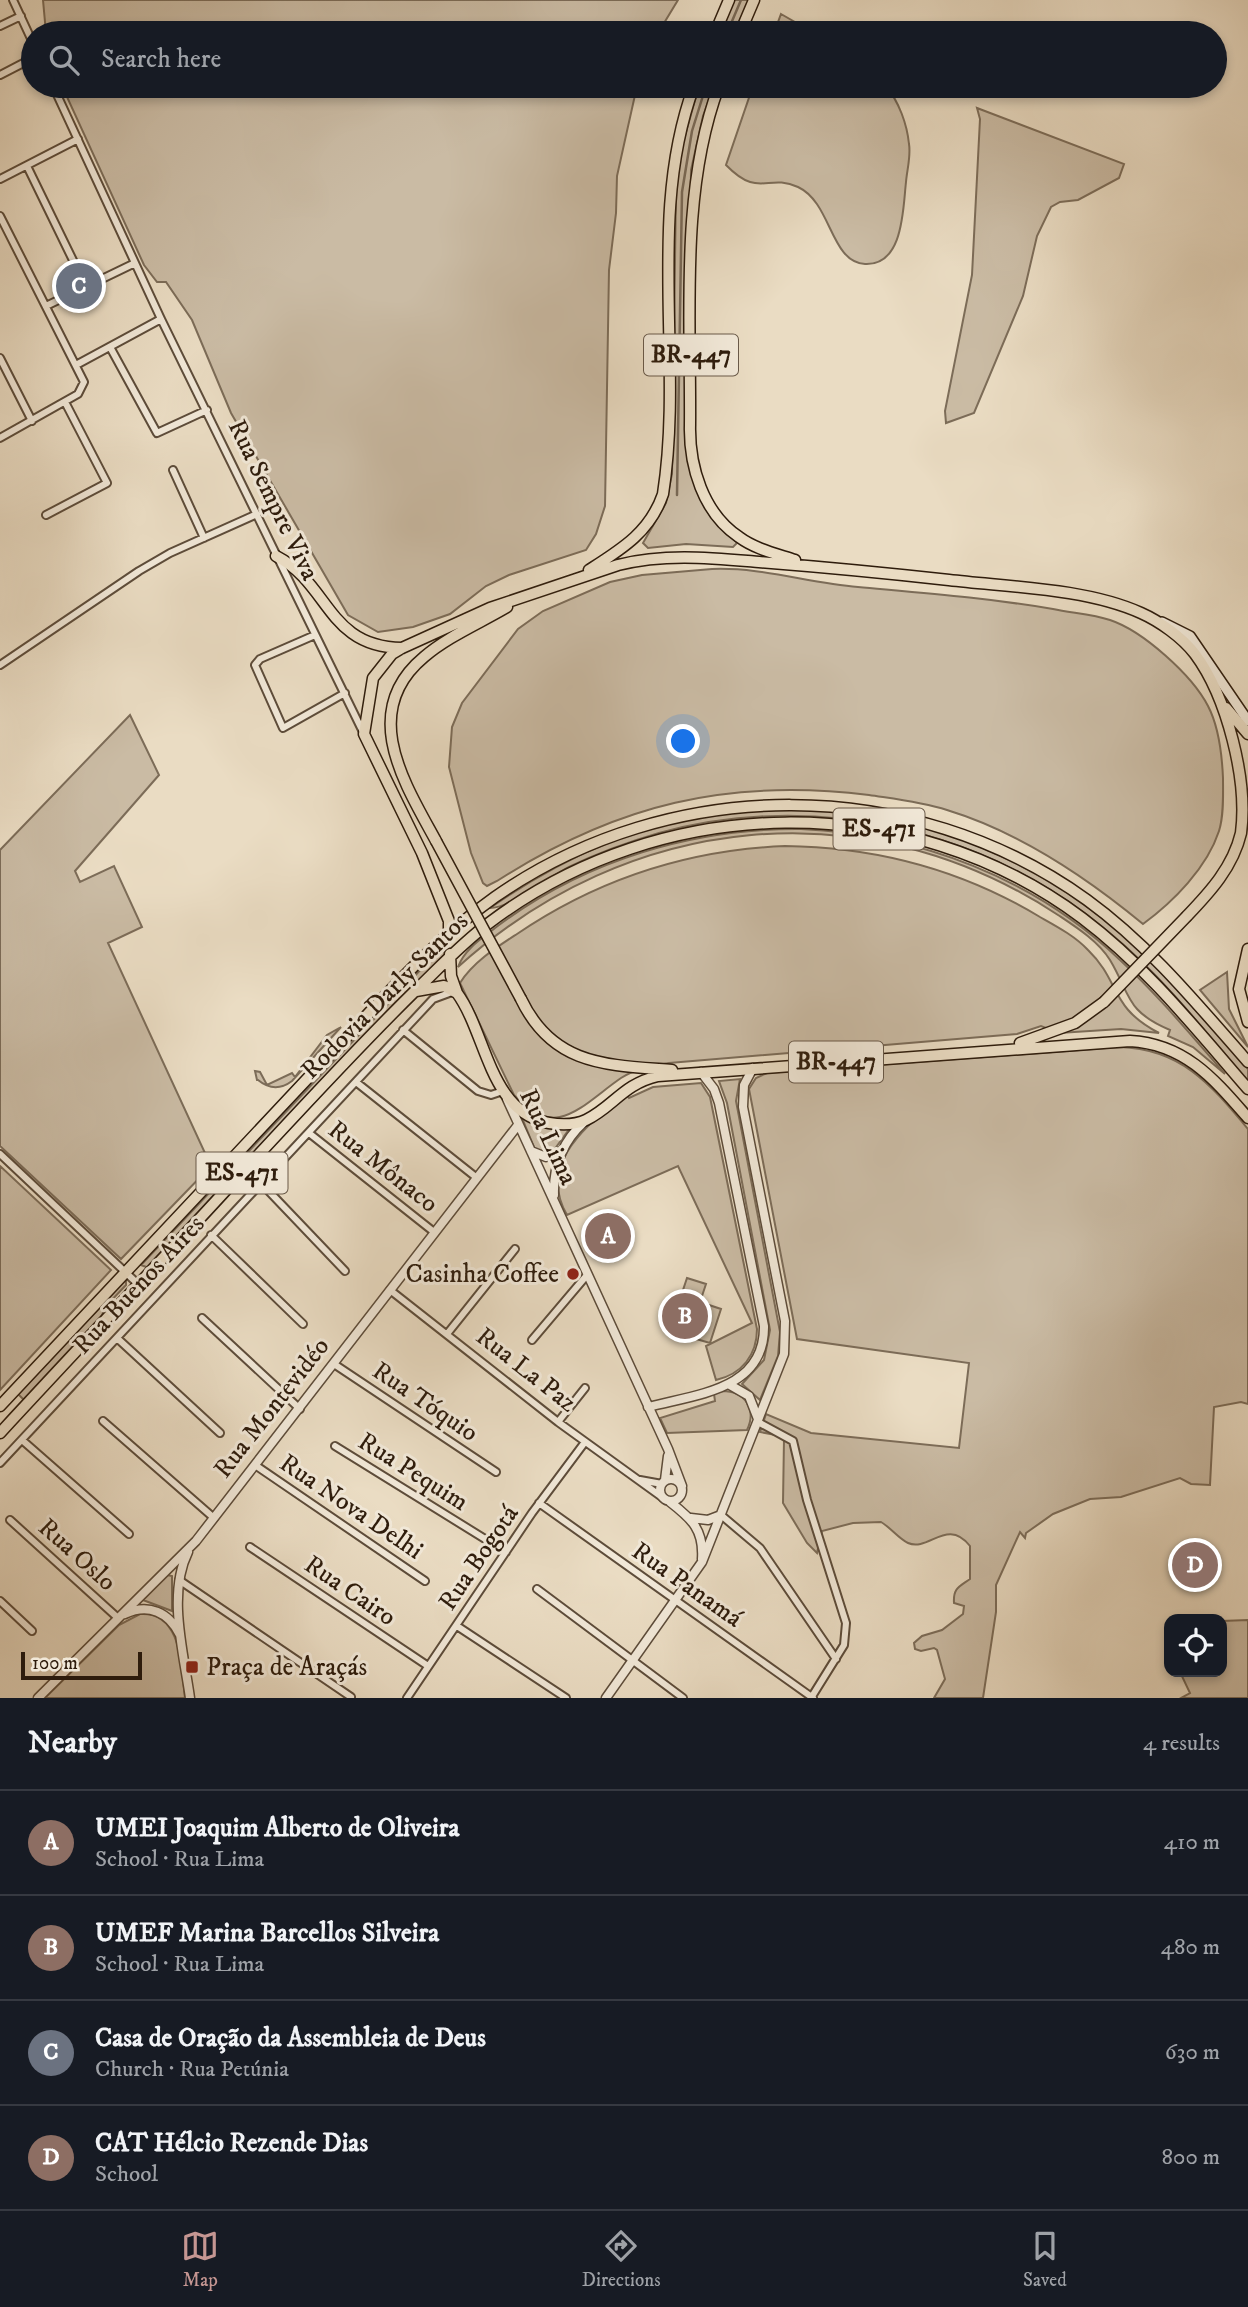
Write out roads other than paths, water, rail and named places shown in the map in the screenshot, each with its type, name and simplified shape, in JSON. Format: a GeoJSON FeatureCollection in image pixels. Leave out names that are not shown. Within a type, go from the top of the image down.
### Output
{"type":"FeatureCollection","features":[{"type":"Feature","properties":{"kind":"main road"},"geometry":{"type":"LineString","coordinates":[[720,21],[729,0]]}},
{"type":"Feature","properties":{"kind":"main road"},"geometry":{"type":"LineString","coordinates":[[745,21],[754,0]]}},
{"type":"Feature","properties":{"kind":"main road","name":"BR-447"},"geometry":{"type":"LineString","coordinates":[[577,577],[637,538],[653,517],[663,494],[667,439],[672,188],[683,121],[690,98]]}},
{"type":"Feature","properties":{"kind":"main road","name":"BR-447"},"geometry":{"type":"LineString","coordinates":[[716,98],[700,154],[694,200],[690,425],[692,463],[697,481],[715,512],[738,537],[809,565]]}},
{"type":"Feature","properties":{"kind":"main road"},"geometry":{"type":"LineString","coordinates":[[276,556],[300,570],[334,619],[358,639],[374,646],[402,648]]}},
{"type":"Feature","properties":{"kind":"main road","name":"BR-447"},"geometry":{"type":"LineString","coordinates":[[364,734],[373,678],[392,654],[524,595],[638,560],[708,557],[809,565],[1079,596],[1125,606],[1151,619],[1194,653],[1239,748],[1245,778],[1244,819],[1237,847],[1223,873],[1187,916],[1104,1002],[1084,1017],[1055,1032],[1016,1045],[972,1052],[701,1072],[612,1065],[582,1058],[546,1036],[521,999],[396,765],[391,734],[395,702],[410,672],[425,656],[524,595]]}},
{"type":"Feature","properties":{"kind":"main road"},"geometry":{"type":"LineString","coordinates":[[1151,619],[1190,636],[1248,721]]}},
{"type":"Feature","properties":{"kind":"main road","name":"BR-447"},"geometry":{"type":"LineString","coordinates":[[1217,697],[1248,734]]}},
{"type":"Feature","properties":{"kind":"main road","name":"Rua Sempre Viva"},"geometry":{"type":"LineString","coordinates":[[364,734],[422,853],[449,920],[449,934]]}},
{"type":"Feature","properties":{"kind":"main road","name":"Rodovia Darly Santos"},"geometry":{"type":"LineString","coordinates":[[0,1406],[370,1011],[449,934],[493,898],[545,866],[591,844],[639,826],[699,812],[761,804],[863,809],[962,834],[1019,858],[1072,889],[1151,954],[1248,1062]]}},
{"type":"Feature","properties":{"kind":"main road","name":"Rodovia Darly Santos"},"geometry":{"type":"LineString","coordinates":[[0,1433],[337,1070],[450,954],[503,913],[553,881],[645,843],[702,829],[761,822],[821,822],[918,838],[975,858],[1028,883],[1079,915],[1146,974],[1248,1089]]}},
{"type":"Feature","properties":{"kind":"main road"},"geometry":{"type":"LineString","coordinates":[[1248,949],[1239,989],[1248,1022]]}},
{"type":"Feature","properties":{"kind":"main road","name":"Rua Lima"},"geometry":{"type":"LineString","coordinates":[[450,954],[451,976],[503,1091]]}},
{"type":"Feature","properties":{"kind":"main road"},"geometry":{"type":"LineString","coordinates":[[415,991],[443,986],[459,994]]}},
{"type":"Feature","properties":{"kind":"main road"},"geometry":{"type":"LineString","coordinates":[[972,1052],[1130,1041],[1152,1043],[1183,1054],[1202,1068],[1248,1118]]}},
{"type":"Feature","properties":{"kind":"main road"},"geometry":{"type":"LineString","coordinates":[[503,1091],[519,1109],[540,1121],[564,1124],[589,1119],[638,1082],[658,1076],[701,1072]]}},
{"type":"Feature","properties":{"kind":"street"},"geometry":{"type":"LineString","coordinates":[[13,0],[22,21]]}},
{"type":"Feature","properties":{"kind":"street"},"geometry":{"type":"LineString","coordinates":[[0,26],[20,16]]}},
{"type":"Feature","properties":{"kind":"street"},"geometry":{"type":"LineString","coordinates":[[0,75],[21,64]]}},
{"type":"Feature","properties":{"kind":"street","name":"Rua Sempre Viva"},"geometry":{"type":"LineString","coordinates":[[59,98],[161,319],[364,734]]}},
{"type":"Feature","properties":{"kind":"street"},"geometry":{"type":"LineString","coordinates":[[0,179],[78,139]]}},
{"type":"Feature","properties":{"kind":"street"},"geometry":{"type":"LineString","coordinates":[[27,166],[86,286]]}},
{"type":"Feature","properties":{"kind":"street"},"geometry":{"type":"LineString","coordinates":[[0,216],[76,365],[83,386],[78,394],[0,438]]}},
{"type":"Feature","properties":{"kind":"street"},"geometry":{"type":"LineString","coordinates":[[46,306],[135,263]]}},
{"type":"Feature","properties":{"kind":"street"},"geometry":{"type":"LineString","coordinates":[[76,365],[161,319]]}},
{"type":"Feature","properties":{"kind":"street"},"geometry":{"type":"LineString","coordinates":[[110,346],[157,433],[206,410]]}},
{"type":"Feature","properties":{"kind":"street"},"geometry":{"type":"LineString","coordinates":[[0,358],[32,421]]}},
{"type":"Feature","properties":{"kind":"street"},"geometry":{"type":"LineString","coordinates":[[47,515],[107,483],[65,402]]}},
{"type":"Feature","properties":{"kind":"street"},"geometry":{"type":"LineString","coordinates":[[173,470],[204,538]]}},
{"type":"Feature","properties":{"kind":"street"},"geometry":{"type":"LineString","coordinates":[[0,665],[170,553],[257,514]]}},
{"type":"Feature","properties":{"kind":"street"},"geometry":{"type":"LineString","coordinates":[[315,635],[260,659],[255,665],[273,711],[283,728],[345,693]]}},
{"type":"Feature","properties":{"kind":"street","name":"Rua Buenos Aires"},"geometry":{"type":"LineString","coordinates":[[0,1463],[436,996],[459,994]]}},
{"type":"Feature","properties":{"kind":"street"},"geometry":{"type":"LineString","coordinates":[[403,1030],[478,1091],[491,1095],[503,1091]]}},
{"type":"Feature","properties":{"kind":"street"},"geometry":{"type":"LineString","coordinates":[[606,1698],[702,1562],[782,1362],[786,1338],[743,1107],[744,1085],[753,1068]]}},
{"type":"Feature","properties":{"kind":"street"},"geometry":{"type":"LineString","coordinates":[[648,1407],[730,1385],[744,1377],[758,1358],[764,1326],[719,1103],[714,1088],[701,1072]]}},
{"type":"Feature","properties":{"kind":"street"},"geometry":{"type":"LineString","coordinates":[[356,1082],[477,1178]]}},
{"type":"Feature","properties":{"kind":"street","name":"Rua Lima"},"geometry":{"type":"LineString","coordinates":[[503,1091],[668,1449],[682,1490]]}},
{"type":"Feature","properties":{"kind":"street"},"geometry":{"type":"LineString","coordinates":[[555,1201],[555,1175],[563,1149],[589,1119]]}},
{"type":"Feature","properties":{"kind":"street","name":"Rua Montevidéo"},"geometry":{"type":"LineString","coordinates":[[37,1698],[195,1541],[518,1125]]}},
{"type":"Feature","properties":{"kind":"street","name":"Rua Mônaco"},"geometry":{"type":"LineString","coordinates":[[309,1133],[434,1232]]}},
{"type":"Feature","properties":{"kind":"street"},"geometry":{"type":"LineString","coordinates":[[529,1149],[546,1157],[563,1149]]}},
{"type":"Feature","properties":{"kind":"street"},"geometry":{"type":"LineString","coordinates":[[0,1154],[139,1285]]}},
{"type":"Feature","properties":{"kind":"street"},"geometry":{"type":"LineString","coordinates":[[261,1183],[345,1271]]}},
{"type":"Feature","properties":{"kind":"street"},"geometry":{"type":"LineString","coordinates":[[211,1235],[303,1324]]}},
{"type":"Feature","properties":{"kind":"street"},"geometry":{"type":"LineString","coordinates":[[447,1334],[515,1249]]}},
{"type":"Feature","properties":{"kind":"street"},"geometry":{"type":"LineString","coordinates":[[532,1340],[587,1275]]}},
{"type":"Feature","properties":{"kind":"street","name":"Rua La Paz"},"geometry":{"type":"LineString","coordinates":[[390,1290],[558,1422],[690,1518]]}},
{"type":"Feature","properties":{"kind":"street"},"geometry":{"type":"LineString","coordinates":[[202,1318],[299,1409]]}},
{"type":"Feature","properties":{"kind":"street"},"geometry":{"type":"LineString","coordinates":[[117,1338],[220,1433]]}},
{"type":"Feature","properties":{"kind":"street","name":"Rua Tóquio"},"geometry":{"type":"LineString","coordinates":[[334,1364],[496,1472]]}},
{"type":"Feature","properties":{"kind":"street"},"geometry":{"type":"LineString","coordinates":[[730,1385],[745,1392],[752,1401],[758,1422],[790,1437],[796,1448],[807,1500],[846,1623],[844,1645],[812,1698]]}},
{"type":"Feature","properties":{"kind":"street"},"geometry":{"type":"LineString","coordinates":[[558,1422],[585,1388]]}},
{"type":"Feature","properties":{"kind":"street"},"geometry":{"type":"LineString","coordinates":[[103,1421],[214,1518]]}},
{"type":"Feature","properties":{"kind":"street"},"geometry":{"type":"LineString","coordinates":[[22,1440],[129,1534]]}},
{"type":"Feature","properties":{"kind":"street","name":"Rua Bogotá"},"geometry":{"type":"LineString","coordinates":[[407,1698],[539,1503],[585,1442]]}},
{"type":"Feature","properties":{"kind":"street","name":"Rua Pequim"},"geometry":{"type":"LineString","coordinates":[[335,1446],[506,1552]]}},
{"type":"Feature","properties":{"kind":"street"},"geometry":{"type":"LineString","coordinates":[[668,1449],[660,1493],[668,1501],[682,1490]]}},
{"type":"Feature","properties":{"kind":"street","name":"Rua Nova Delhi"},"geometry":{"type":"LineString","coordinates":[[255,1465],[425,1581]]}},
{"type":"Feature","properties":{"kind":"street"},"geometry":{"type":"LineString","coordinates":[[664,1482],[675,1479],[682,1490],[690,1518],[699,1530],[702,1562]]}},
{"type":"Feature","properties":{"kind":"street","name":"Rua La Paz"},"geometry":{"type":"LineString","coordinates":[[638,1480],[664,1482]]}},
{"type":"Feature","properties":{"kind":"street","name":"Rua Panamá"},"geometry":{"type":"LineString","coordinates":[[539,1503],[812,1698]]}},
{"type":"Feature","properties":{"kind":"street"},"geometry":{"type":"LineString","coordinates":[[690,1518],[708,1520],[721,1515]]}},
{"type":"Feature","properties":{"kind":"street"},"geometry":{"type":"LineString","coordinates":[[721,1515],[760,1548],[836,1659]]}},
{"type":"Feature","properties":{"kind":"street","name":"Rua Oslo"},"geometry":{"type":"LineString","coordinates":[[10,1520],[118,1618]]}},
{"type":"Feature","properties":{"kind":"street"},"geometry":{"type":"LineString","coordinates":[[190,1698],[179,1580],[183,1562],[195,1541]]}},
{"type":"Feature","properties":{"kind":"street","name":"Rua Cairo"},"geometry":{"type":"LineString","coordinates":[[250,1547],[428,1666]]}},
{"type":"Feature","properties":{"kind":"street"},"geometry":{"type":"LineString","coordinates":[[179,1580],[351,1697]]}},
{"type":"Feature","properties":{"kind":"street"},"geometry":{"type":"LineString","coordinates":[[537,1589],[683,1698]]}},
{"type":"Feature","properties":{"kind":"street"},"geometry":{"type":"LineString","coordinates":[[0,1601],[32,1631]]}},
{"type":"Feature","properties":{"kind":"street"},"geometry":{"type":"LineString","coordinates":[[118,1618],[139,1609],[158,1611],[173,1623],[183,1644]]}},
{"type":"Feature","properties":{"kind":"street"},"geometry":{"type":"LineString","coordinates":[[457,1626],[566,1698]]}},
{"type":"Feature","properties":{"kind":"waterway"},"geometry":{"type":"LineString","coordinates":[[732,21],[741,0]]}},
{"type":"Feature","properties":{"kind":"waterway"},"geometry":{"type":"LineString","coordinates":[[677,495],[682,192],[692,131],[702,98]]}},
{"type":"Feature","properties":{"kind":"place","name":"Casa de Oração da Assembleia de Deus"},"geometry":{"type":"Point","coordinates":[79,286]}},
{"type":"Feature","properties":{"kind":"place","name":"UMEI Joaquim Alberto de Oliveira"},"geometry":{"type":"Point","coordinates":[608,1236]}},
{"type":"Feature","properties":{"kind":"place","name":"Casinha Coffee"},"geometry":{"type":"Point","coordinates":[573,1274]}},
{"type":"Feature","properties":{"kind":"place","name":"UMEF Marina Barcellos Silveira"},"geometry":{"type":"Point","coordinates":[685,1316]}},
{"type":"Feature","properties":{"kind":"place","name":"CAT Hélcio Rezende Dias"},"geometry":{"type":"Point","coordinates":[1195,1565]}},
{"type":"Feature","properties":{"kind":"place","name":"Praça de Araçás"},"geometry":{"type":"Point","coordinates":[192,1667]}}]}
